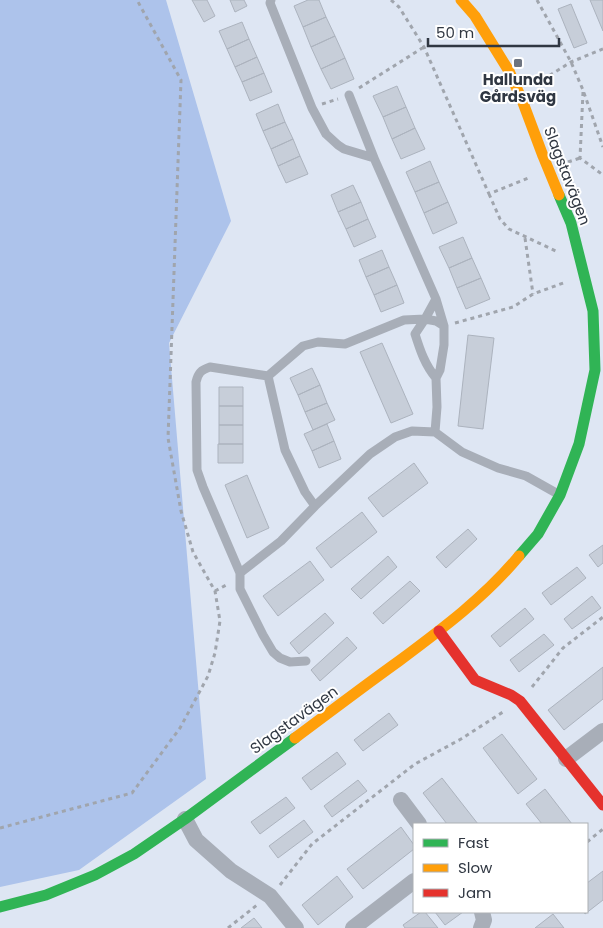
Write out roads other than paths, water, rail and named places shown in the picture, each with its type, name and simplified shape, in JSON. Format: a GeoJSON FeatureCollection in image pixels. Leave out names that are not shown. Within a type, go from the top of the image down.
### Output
{"type":"FeatureCollection","features":[{"type":"Feature","properties":{"kind":"street","name":"Slagstavägen"},"geometry":{"type":"LineString","coordinates":[[0,907],[46,895],[95,875],[134,854],[185,819],[440,631],[482,596],[506,572],[538,534],[560,495],[579,444],[599,370],[593,311],[571,223],[522,100],[509,71],[475,16],[461,0]]}},
{"type":"Feature","properties":{"kind":"street"},"geometry":{"type":"LineString","coordinates":[[440,631],[475,680],[511,695],[520,701],[603,805]]}},
{"type":"Feature","properties":{"kind":"street"},"geometry":{"type":"LineString","coordinates":[[566,759],[603,731]]}},
{"type":"Feature","properties":{"kind":"street"},"geometry":{"type":"LineString","coordinates":[[401,800],[419,823]]}},
{"type":"Feature","properties":{"kind":"street"},"geometry":{"type":"LineString","coordinates":[[185,819],[196,840],[231,871],[270,896],[296,928]]}},
{"type":"Feature","properties":{"kind":"street"},"geometry":{"type":"LineString","coordinates":[[353,928],[413,881]]}},
{"type":"Feature","properties":{"kind":"street"},"geometry":{"type":"LineString","coordinates":[[481,928],[484,920],[482,913]]}},
{"type":"Feature","properties":{"kind":"lane"},"geometry":{"type":"LineString","coordinates":[[271,0],[270,3],[312,108],[326,134],[344,149],[374,158]]}},
{"type":"Feature","properties":{"kind":"lane"},"geometry":{"type":"LineString","coordinates":[[348,95],[436,299],[444,326],[444,345],[440,370],[436,378],[437,407],[435,432]]}},
{"type":"Feature","properties":{"kind":"lane"},"geometry":{"type":"LineString","coordinates":[[436,299],[415,334],[422,355],[436,378]]}},
{"type":"Feature","properties":{"kind":"lane"},"geometry":{"type":"LineString","coordinates":[[306,661],[290,662],[280,658],[273,652],[240,589],[240,573],[202,487],[197,470],[197,376],[202,369],[210,367],[268,376],[303,346],[318,342],[345,344],[404,320],[425,319],[436,321],[444,326]]}},
{"type":"Feature","properties":{"kind":"lane"},"geometry":{"type":"LineString","coordinates":[[268,376],[285,450],[305,492],[315,506]]}},
{"type":"Feature","properties":{"kind":"lane"},"geometry":{"type":"LineString","coordinates":[[240,573],[281,541],[370,454],[395,437],[412,431],[435,432],[462,452],[498,468],[526,476],[560,495]]}},
{"type":"Feature","properties":{"kind":"place","name":"Hallunda Gårdsväg"},"geometry":{"type":"Point","coordinates":[518,63]}}]}
